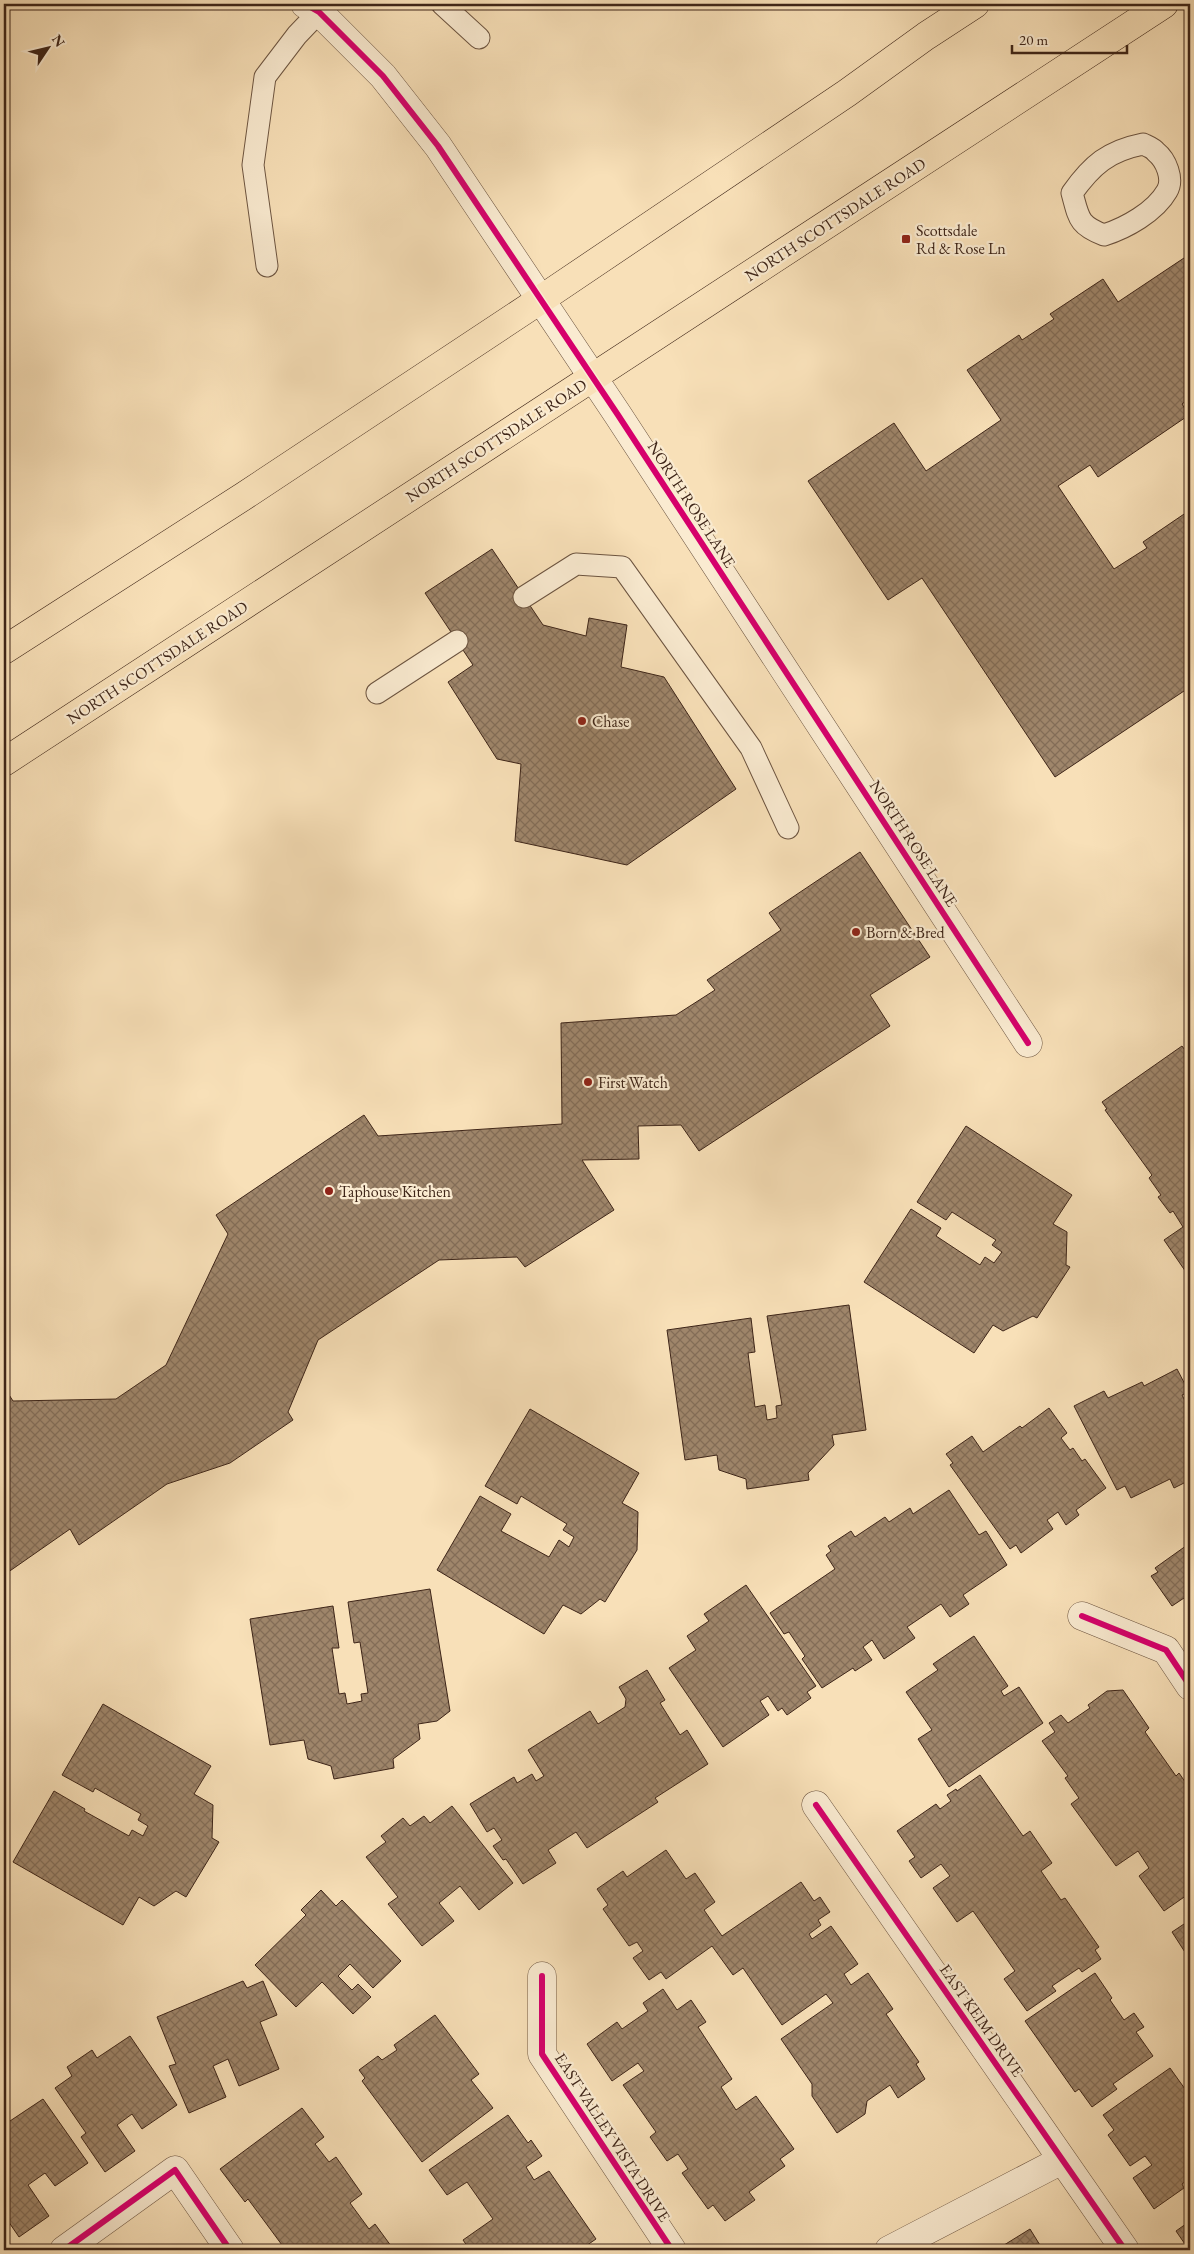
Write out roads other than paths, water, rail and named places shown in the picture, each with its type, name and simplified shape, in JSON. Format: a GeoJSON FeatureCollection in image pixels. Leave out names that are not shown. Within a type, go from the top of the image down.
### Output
{"type":"FeatureCollection","features":[{"type":"Feature","properties":{"kind":"main road"},"geometry":{"type":"LineString","coordinates":[[4,650],[244,496],[540,300],[847,93],[926,36],[975,4]]}},
{"type":"Feature","properties":{"kind":"main road","name":"NORTH SCOTTSDALE ROAD"},"geometry":{"type":"LineString","coordinates":[[4,762],[1164,4]]}},
{"type":"Feature","properties":{"kind":"street","name":"NORTH ROSE LANE"},"geometry":{"type":"LineString","coordinates":[[312,8],[383,76],[438,146],[1028,1043]]}},
{"type":"Feature","properties":{"kind":"street"},"geometry":{"type":"LineString","coordinates":[[1082,1616],[1166,1650],[1190,1686]]}},
{"type":"Feature","properties":{"kind":"street","name":"EAST KEIM DRIVE"},"geometry":{"type":"LineString","coordinates":[[816,1805],[1125,2250]]}},
{"type":"Feature","properties":{"kind":"street","name":"EAST VALLEY VISTA DRIVE"},"geometry":{"type":"LineString","coordinates":[[542,1976],[542,2054],[672,2250]]}},
{"type":"Feature","properties":{"kind":"street"},"geometry":{"type":"LineString","coordinates":[[889,2250],[1062,2160]]}},
{"type":"Feature","properties":{"kind":"street"},"geometry":{"type":"LineString","coordinates":[[64,2250],[175,2170],[230,2250]]}},
{"type":"Feature","properties":{"kind":"lane"},"geometry":{"type":"LineString","coordinates":[[442,4],[479,38]]}},
{"type":"Feature","properties":{"kind":"lane"},"geometry":{"type":"LineString","coordinates":[[267,266],[253,165],[265,77],[297,35],[312,8]]}},
{"type":"Feature","properties":{"kind":"lane"},"geometry":{"type":"LineString","coordinates":[[1142,144],[1156,151],[1165,162],[1169,176],[1168,190],[1153,206],[1121,229],[1104,235],[1091,230],[1080,220],[1072,193],[1086,174],[1104,158],[1123,148],[1142,144]]}},
{"type":"Feature","properties":{"kind":"lane"},"geometry":{"type":"LineString","coordinates":[[524,597],[576,564],[622,567],[751,748],[788,828]]}},
{"type":"Feature","properties":{"kind":"lane"},"geometry":{"type":"LineString","coordinates":[[378,693],[457,641]]}},
{"type":"Feature","properties":{"kind":"place","name":"Scottsdale Rd & Rose Ln"},"geometry":{"type":"Point","coordinates":[906,239]}},
{"type":"Feature","properties":{"kind":"place","name":"Chase"},"geometry":{"type":"Point","coordinates":[582,721]}},
{"type":"Feature","properties":{"kind":"place","name":"Born & Bred"},"geometry":{"type":"Point","coordinates":[856,932]}},
{"type":"Feature","properties":{"kind":"place","name":"First Watch"},"geometry":{"type":"Point","coordinates":[588,1082]}},
{"type":"Feature","properties":{"kind":"place","name":"Taphouse Kitchen"},"geometry":{"type":"Point","coordinates":[329,1191]}}]}
